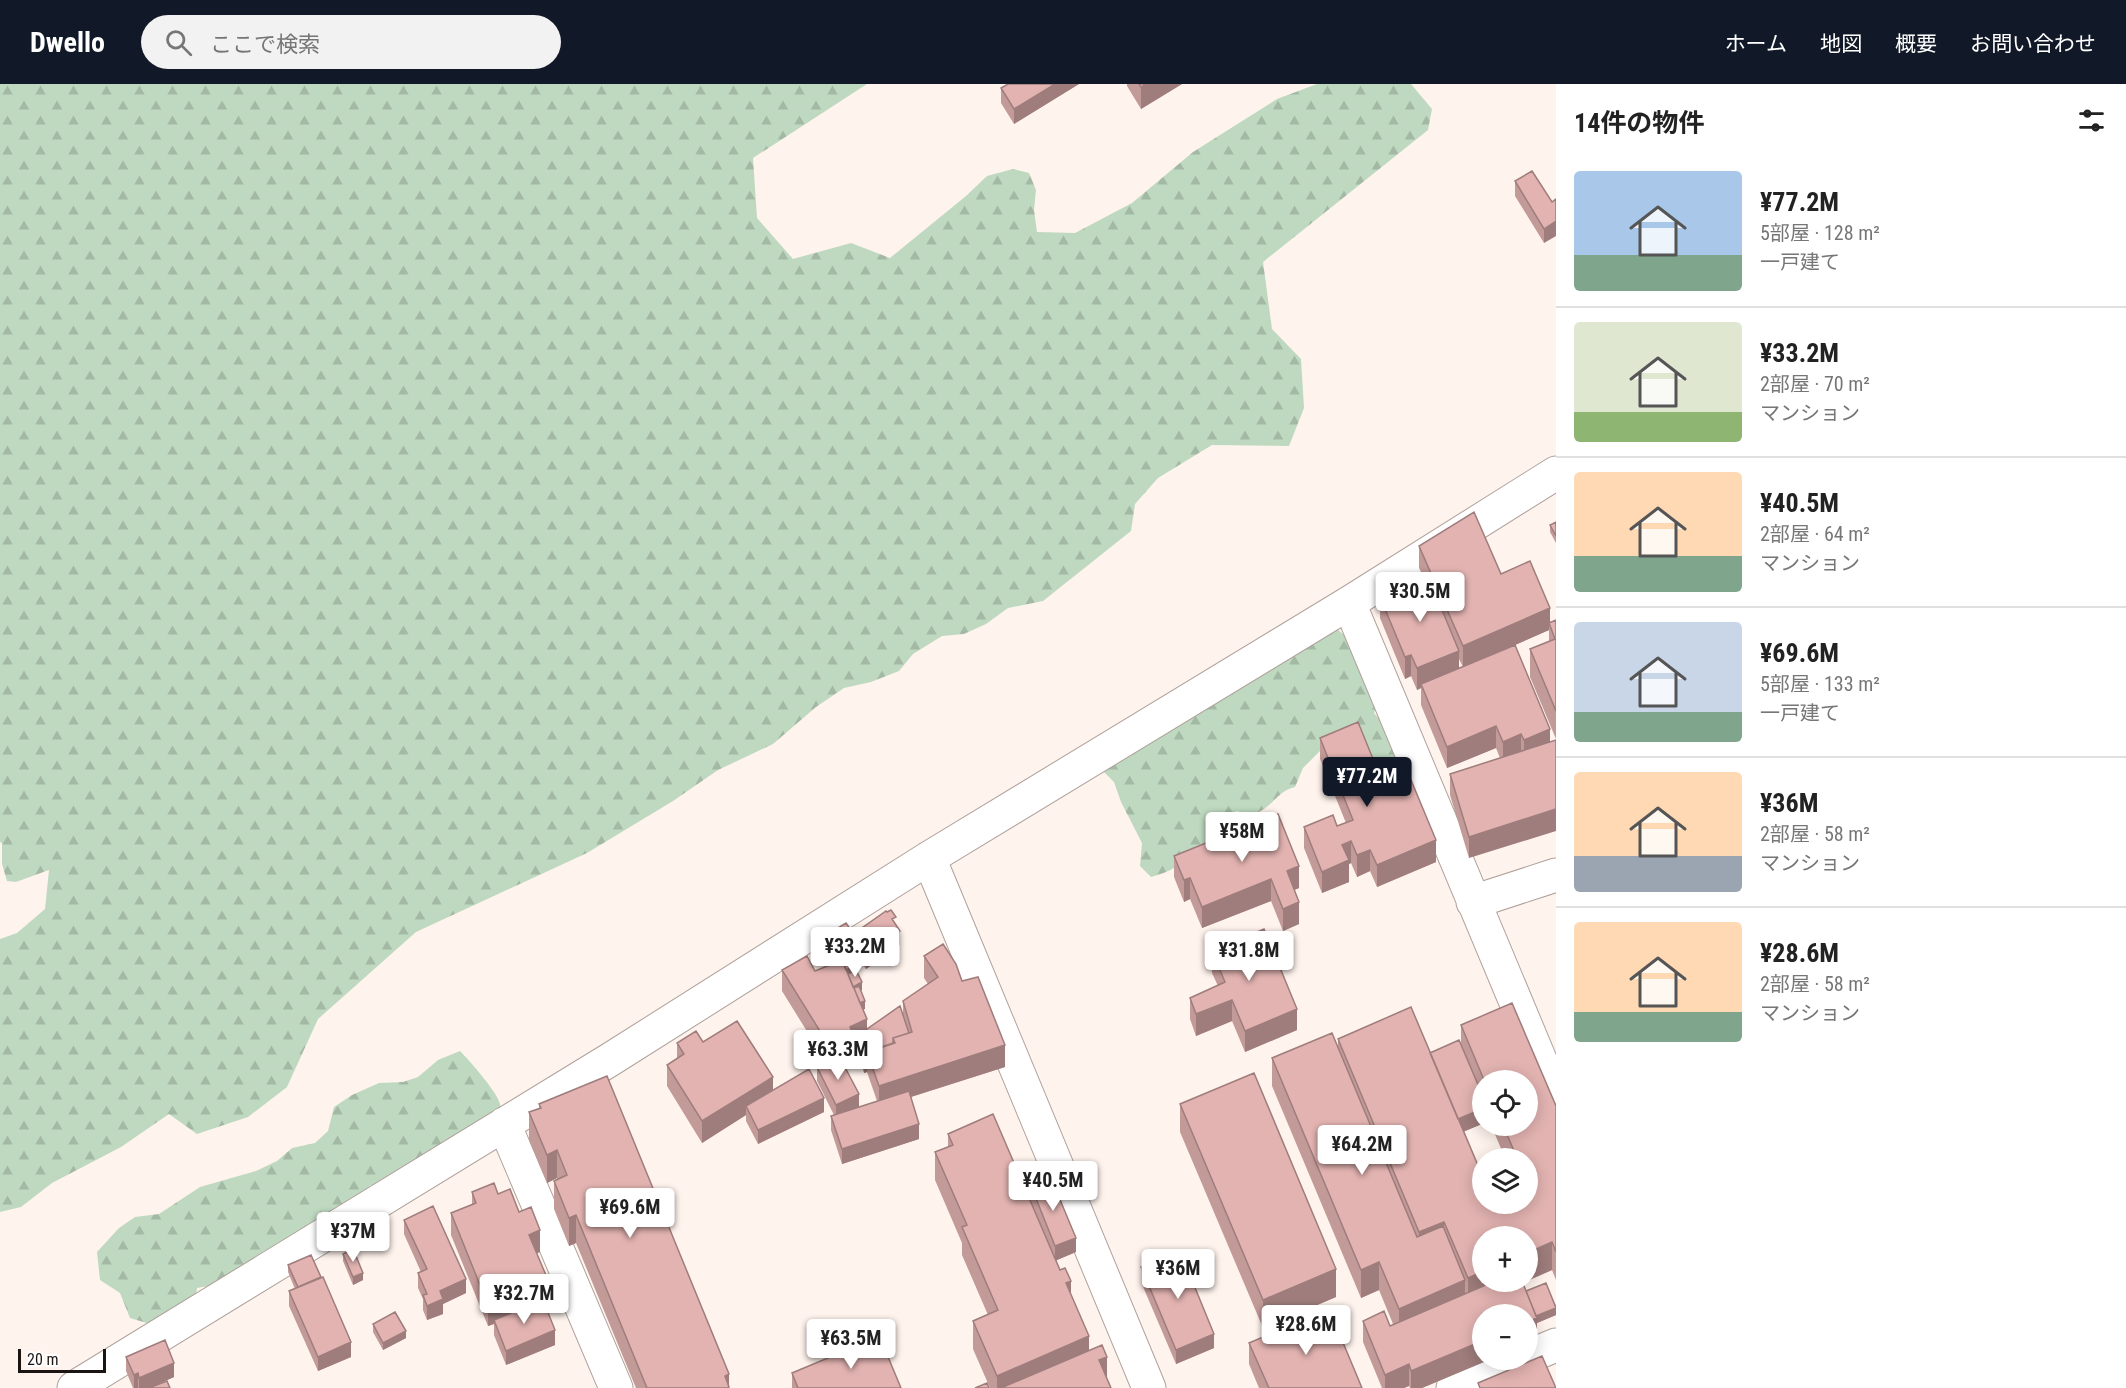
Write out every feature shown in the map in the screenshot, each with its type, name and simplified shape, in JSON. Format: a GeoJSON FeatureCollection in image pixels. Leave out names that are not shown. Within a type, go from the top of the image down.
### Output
{"type":"FeatureCollection","features":[{"type":"Feature","properties":{"kind":"street"},"geometry":{"type":"LineString","coordinates":[[77,1387],[621,1053],[929,858],[1349,603],[1556,473]]}},
{"type":"Feature","properties":{"kind":"street"},"geometry":{"type":"LineString","coordinates":[[1349,603],[1556,1098]]}},
{"type":"Feature","properties":{"kind":"street"},"geometry":{"type":"LineString","coordinates":[[929,858],[1149,1388]]}},
{"type":"Feature","properties":{"kind":"street"},"geometry":{"type":"LineString","coordinates":[[1473,902],[1556,875]]}},
{"type":"Feature","properties":{"kind":"street"},"geometry":{"type":"LineString","coordinates":[[504,1124],[616,1388]]}},
{"type":"Feature","properties":{"kind":"street"},"geometry":{"type":"LineString","coordinates":[[1538,1352],[1556,1345]]}},
{"type":"Feature","properties":{"kind":"street"},"geometry":{"type":"LineString","coordinates":[[1454,1388],[1497,1370]]}},
{"type":"Feature","properties":{"kind":"green space"},"geometry":{"type":"Polygon","coordinates":[[[0,84],[867,84],[753,158],[757,218],[793,259],[851,243],[890,258],[987,176],[1013,169],[1029,173],[1036,190],[1034,210],[1037,232],[1075,233],[1132,203],[1193,152],[1277,99],[1317,84],[1411,84],[1432,109],[1428,130],[1263,262],[1272,329],[1301,359],[1304,408],[1289,446],[1212,445],[1158,478],[1135,504],[1131,531],[1043,601],[1008,608],[986,624],[964,634],[942,636],[913,654],[899,671],[871,682],[844,688],[816,707],[773,744],[718,770],[673,801],[587,853],[416,932],[318,1019],[287,1087],[248,1117],[197,1134],[169,1114],[121,1147],[52,1183],[21,1207],[0,1212],[0,939],[17,933],[45,909],[49,870],[16,882],[7,881],[2,864],[2,843],[0,842],[0,84]]]}},
{"type":"Feature","properties":{"kind":"green space"},"geometry":{"type":"Polygon","coordinates":[[[1334,626],[1357,647],[1380,697],[1374,713],[1392,734],[1414,791],[1390,806],[1332,739],[1303,768],[1295,787],[1284,792],[1262,811],[1249,813],[1236,811],[1188,859],[1164,873],[1151,877],[1140,866],[1142,843],[1121,802],[1114,782],[1103,771],[1334,626]]]}},
{"type":"Feature","properties":{"kind":"green space"},"geometry":{"type":"Polygon","coordinates":[[[460,1051],[494,1092],[500,1104],[500,1114],[467,1134],[444,1141],[434,1156],[392,1186],[371,1185],[360,1195],[214,1285],[197,1288],[195,1303],[160,1327],[130,1318],[120,1293],[100,1280],[97,1252],[119,1228],[135,1217],[159,1214],[200,1187],[256,1171],[277,1161],[292,1148],[315,1143],[328,1131],[334,1107],[352,1095],[379,1083],[403,1082],[418,1077],[438,1060],[460,1051]]]}},
{"type":"Feature","properties":{"kind":"building"},"geometry":{"type":"Polygon","coordinates":[[[1008,84],[1055,84],[1014,109],[1001,88],[1008,84]]]}},
{"type":"Feature","properties":{"kind":"building"},"geometry":{"type":"Polygon","coordinates":[[[1532,171],[1552,202],[1556,199],[1556,221],[1544,229],[1515,181],[1532,171]]]}},
{"type":"Feature","properties":{"kind":"building"},"geometry":{"type":"Polygon","coordinates":[[[1474,512],[1501,574],[1530,561],[1550,608],[1463,646],[1419,546],[1474,512]]]}},
{"type":"Feature","properties":{"kind":"building"},"geometry":{"type":"Polygon","coordinates":[[[1556,522],[1556,536],[1550,525],[1556,522]]]}},
{"type":"Feature","properties":{"kind":"building"},"geometry":{"type":"Polygon","coordinates":[[[1428,576],[1459,651],[1417,668],[1411,655],[1405,657],[1380,597],[1428,576]]]}},
{"type":"Feature","properties":{"kind":"building"},"geometry":{"type":"Polygon","coordinates":[[[1556,620],[1556,711],[1530,649],[1555,639],[1549,623],[1556,620]]]}},
{"type":"Feature","properties":{"kind":"building"},"geometry":{"type":"Polygon","coordinates":[[[1515,645],[1550,729],[1524,740],[1521,734],[1503,742],[1496,726],[1447,747],[1421,684],[1515,645]]]}},
{"type":"Feature","properties":{"kind":"building"},"geometry":{"type":"Polygon","coordinates":[[[1358,722],[1386,791],[1411,780],[1436,840],[1377,865],[1370,850],[1357,855],[1351,841],[1342,845],[1349,860],[1322,872],[1304,827],[1333,815],[1337,826],[1353,820],[1320,738],[1358,722]]]}},
{"type":"Feature","properties":{"kind":"building"},"geometry":{"type":"Polygon","coordinates":[[[1556,740],[1556,809],[1469,837],[1450,774],[1556,740]]]}},
{"type":"Feature","properties":{"kind":"building"},"geometry":{"type":"Polygon","coordinates":[[[1278,814],[1299,866],[1287,871],[1299,902],[1283,909],[1271,879],[1202,907],[1190,878],[1184,880],[1174,856],[1278,814]]]}},
{"type":"Feature","properties":{"kind":"building"},"geometry":{"type":"Polygon","coordinates":[[[891,910],[896,917],[892,919],[900,931],[866,955],[852,935],[886,911],[891,910]]]}},
{"type":"Feature","properties":{"kind":"building"},"geometry":{"type":"Polygon","coordinates":[[[846,923],[851,930],[835,939],[831,932],[846,923]]]}},
{"type":"Feature","properties":{"kind":"building"},"geometry":{"type":"Polygon","coordinates":[[[1264,929],[1297,1009],[1245,1031],[1232,1000],[1196,1014],[1190,998],[1225,982],[1212,951],[1264,929]]]}},
{"type":"Feature","properties":{"kind":"building"},"geometry":{"type":"Polygon","coordinates":[[[826,934],[833,953],[822,957],[815,938],[826,934]]]}},
{"type":"Feature","properties":{"kind":"building"},"geometry":{"type":"Polygon","coordinates":[[[847,936],[858,964],[846,970],[834,941],[847,936]]]}},
{"type":"Feature","properties":{"kind":"building"},"geometry":{"type":"Polygon","coordinates":[[[943,944],[956,964],[962,981],[978,977],[1005,1045],[879,1086],[867,1052],[895,1043],[893,1038],[912,1032],[903,1001],[938,977],[924,956],[943,944]]]}},
{"type":"Feature","properties":{"kind":"building"},"geometry":{"type":"Polygon","coordinates":[[[807,956],[815,971],[842,960],[867,1019],[850,1027],[852,1032],[828,1044],[782,970],[807,956]]]}},
{"type":"Feature","properties":{"kind":"building"},"geometry":{"type":"Polygon","coordinates":[[[856,970],[862,982],[853,987],[848,974],[856,970]]]}},
{"type":"Feature","properties":{"kind":"building"},"geometry":{"type":"Polygon","coordinates":[[[859,986],[865,1001],[860,1003],[854,988],[859,986]]]}},
{"type":"Feature","properties":{"kind":"building"},"geometry":{"type":"Polygon","coordinates":[[[1512,1003],[1556,1106],[1556,1252],[1552,1242],[1538,1248],[1538,1226],[1472,1226],[1472,1276],[1468,1278],[1444,1222],[1419,1232],[1338,1039],[1411,1007],[1472,1151],[1472,1214],[1538,1214],[1538,1148],[1513,1148],[1508,1136],[1538,1136],[1538,1070],[1480,1070],[1461,1025],[1512,1003]]]}},
{"type":"Feature","properties":{"kind":"building"},"geometry":{"type":"Polygon","coordinates":[[[900,1006],[909,1033],[893,1038],[893,1043],[867,1052],[867,1057],[864,1058],[857,1036],[900,1006]]]}},
{"type":"Feature","properties":{"kind":"building"},"geometry":{"type":"Polygon","coordinates":[[[737,1021],[773,1077],[702,1121],[667,1065],[684,1054],[677,1043],[696,1031],[703,1042],[737,1021]]]}},
{"type":"Feature","properties":{"kind":"building"},"geometry":{"type":"Polygon","coordinates":[[[1332,1033],[1417,1237],[1443,1226],[1465,1280],[1399,1309],[1379,1262],[1361,1270],[1272,1058],[1332,1033]]]}},
{"type":"Feature","properties":{"kind":"building"},"geometry":{"type":"Polygon","coordinates":[[[1459,1040],[1472,1071],[1472,1113],[1458,1119],[1430,1053],[1459,1040]]]}},
{"type":"Feature","properties":{"kind":"building"},"geometry":{"type":"Polygon","coordinates":[[[839,1056],[859,1094],[836,1105],[817,1067],[839,1056]]]}},
{"type":"Feature","properties":{"kind":"building"},"geometry":{"type":"Polygon","coordinates":[[[809,1069],[824,1098],[758,1130],[746,1106],[809,1069]]]}},
{"type":"Feature","properties":{"kind":"building"},"geometry":{"type":"Polygon","coordinates":[[[1254,1073],[1336,1269],[1263,1300],[1180,1104],[1254,1073]]]}},
{"type":"Feature","properties":{"kind":"building"},"geometry":{"type":"Polygon","coordinates":[[[607,1076],[729,1374],[725,1376],[729,1387],[727,1388],[647,1388],[576,1215],[569,1218],[554,1181],[567,1175],[557,1150],[547,1155],[529,1112],[541,1108],[539,1104],[607,1076]]]}},
{"type":"Feature","properties":{"kind":"building"},"geometry":{"type":"Polygon","coordinates":[[[909,1091],[919,1124],[842,1149],[831,1116],[909,1091]]]}},
{"type":"Feature","properties":{"kind":"building"},"geometry":{"type":"Polygon","coordinates":[[[993,1114],[1060,1270],[1065,1268],[1071,1281],[1066,1283],[1089,1336],[997,1376],[973,1321],[998,1310],[962,1227],[967,1225],[935,1152],[953,1145],[948,1134],[993,1114]]]}},
{"type":"Feature","properties":{"kind":"building"},"geometry":{"type":"Polygon","coordinates":[[[1051,1178],[1076,1238],[1055,1246],[1031,1186],[1051,1178]]]}},
{"type":"Feature","properties":{"kind":"building"},"geometry":{"type":"Polygon","coordinates":[[[494,1183],[498,1194],[510,1189],[519,1212],[531,1207],[540,1230],[529,1235],[548,1280],[488,1305],[451,1213],[476,1203],[472,1192],[494,1183]]]}},
{"type":"Feature","properties":{"kind":"building"},"geometry":{"type":"Polygon","coordinates":[[[433,1206],[466,1279],[440,1291],[443,1299],[427,1306],[423,1295],[427,1294],[418,1273],[427,1269],[404,1220],[433,1206]]]}},
{"type":"Feature","properties":{"kind":"building"},"geometry":{"type":"Polygon","coordinates":[[[353,1249],[363,1273],[353,1277],[343,1254],[353,1249]]]}},
{"type":"Feature","properties":{"kind":"building"},"geometry":{"type":"Polygon","coordinates":[[[1180,1251],[1214,1334],[1176,1350],[1141,1267],[1180,1251]]]}},
{"type":"Feature","properties":{"kind":"building"},"geometry":{"type":"Polygon","coordinates":[[[311,1255],[321,1277],[298,1287],[288,1265],[311,1255]]]}},
{"type":"Feature","properties":{"kind":"building"},"geometry":{"type":"Polygon","coordinates":[[[323,1277],[351,1342],[318,1357],[289,1291],[323,1277]]]}},
{"type":"Feature","properties":{"kind":"building"},"geometry":{"type":"Polygon","coordinates":[[[1546,1283],[1556,1308],[1538,1315],[1538,1304],[1531,1304],[1526,1292],[1538,1292],[1538,1286],[1546,1283]]]}},
{"type":"Feature","properties":{"kind":"building"},"geometry":{"type":"Polygon","coordinates":[[[1472,1291],[1526,1292],[1531,1304],[1472,1304],[1472,1345],[1411,1371],[1409,1364],[1385,1375],[1363,1321],[1384,1311],[1390,1326],[1472,1291]]]}},
{"type":"Feature","properties":{"kind":"building"},"geometry":{"type":"Polygon","coordinates":[[[543,1300],[555,1330],[506,1351],[494,1320],[543,1300]]]}},
{"type":"Feature","properties":{"kind":"building"},"geometry":{"type":"Polygon","coordinates":[[[1329,1309],[1362,1388],[1269,1388],[1249,1343],[1329,1309]]]}},
{"type":"Feature","properties":{"kind":"building"},"geometry":{"type":"Polygon","coordinates":[[[395,1312],[406,1331],[383,1343],[373,1324],[395,1312]]]}},
{"type":"Feature","properties":{"kind":"building"},"geometry":{"type":"Polygon","coordinates":[[[165,1340],[174,1363],[139,1378],[138,1373],[134,1375],[126,1357],[165,1340]]]}},
{"type":"Feature","properties":{"kind":"building"},"geometry":{"type":"Polygon","coordinates":[[[881,1340],[901,1388],[798,1388],[792,1373],[866,1342],[867,1346],[881,1340]]]}},
{"type":"Feature","properties":{"kind":"building"},"geometry":{"type":"Polygon","coordinates":[[[1102,1345],[1107,1357],[1099,1360],[1111,1388],[1001,1388],[1102,1345]]]}},
{"type":"Feature","properties":{"kind":"building"},"geometry":{"type":"Polygon","coordinates":[[[1542,1356],[1556,1388],[1480,1388],[1478,1383],[1509,1370],[1538,1370],[1538,1358],[1542,1356]]]}},
{"type":"Feature","properties":{"kind":"building"},"geometry":{"type":"Polygon","coordinates":[[[167,1381],[170,1388],[149,1388],[167,1381]]]}},
{"type":"Feature","properties":{"kind":"building"},"geometry":{"type":"Polygon","coordinates":[[[987,1383],[989,1388],[975,1388],[987,1383]]]}}]}
